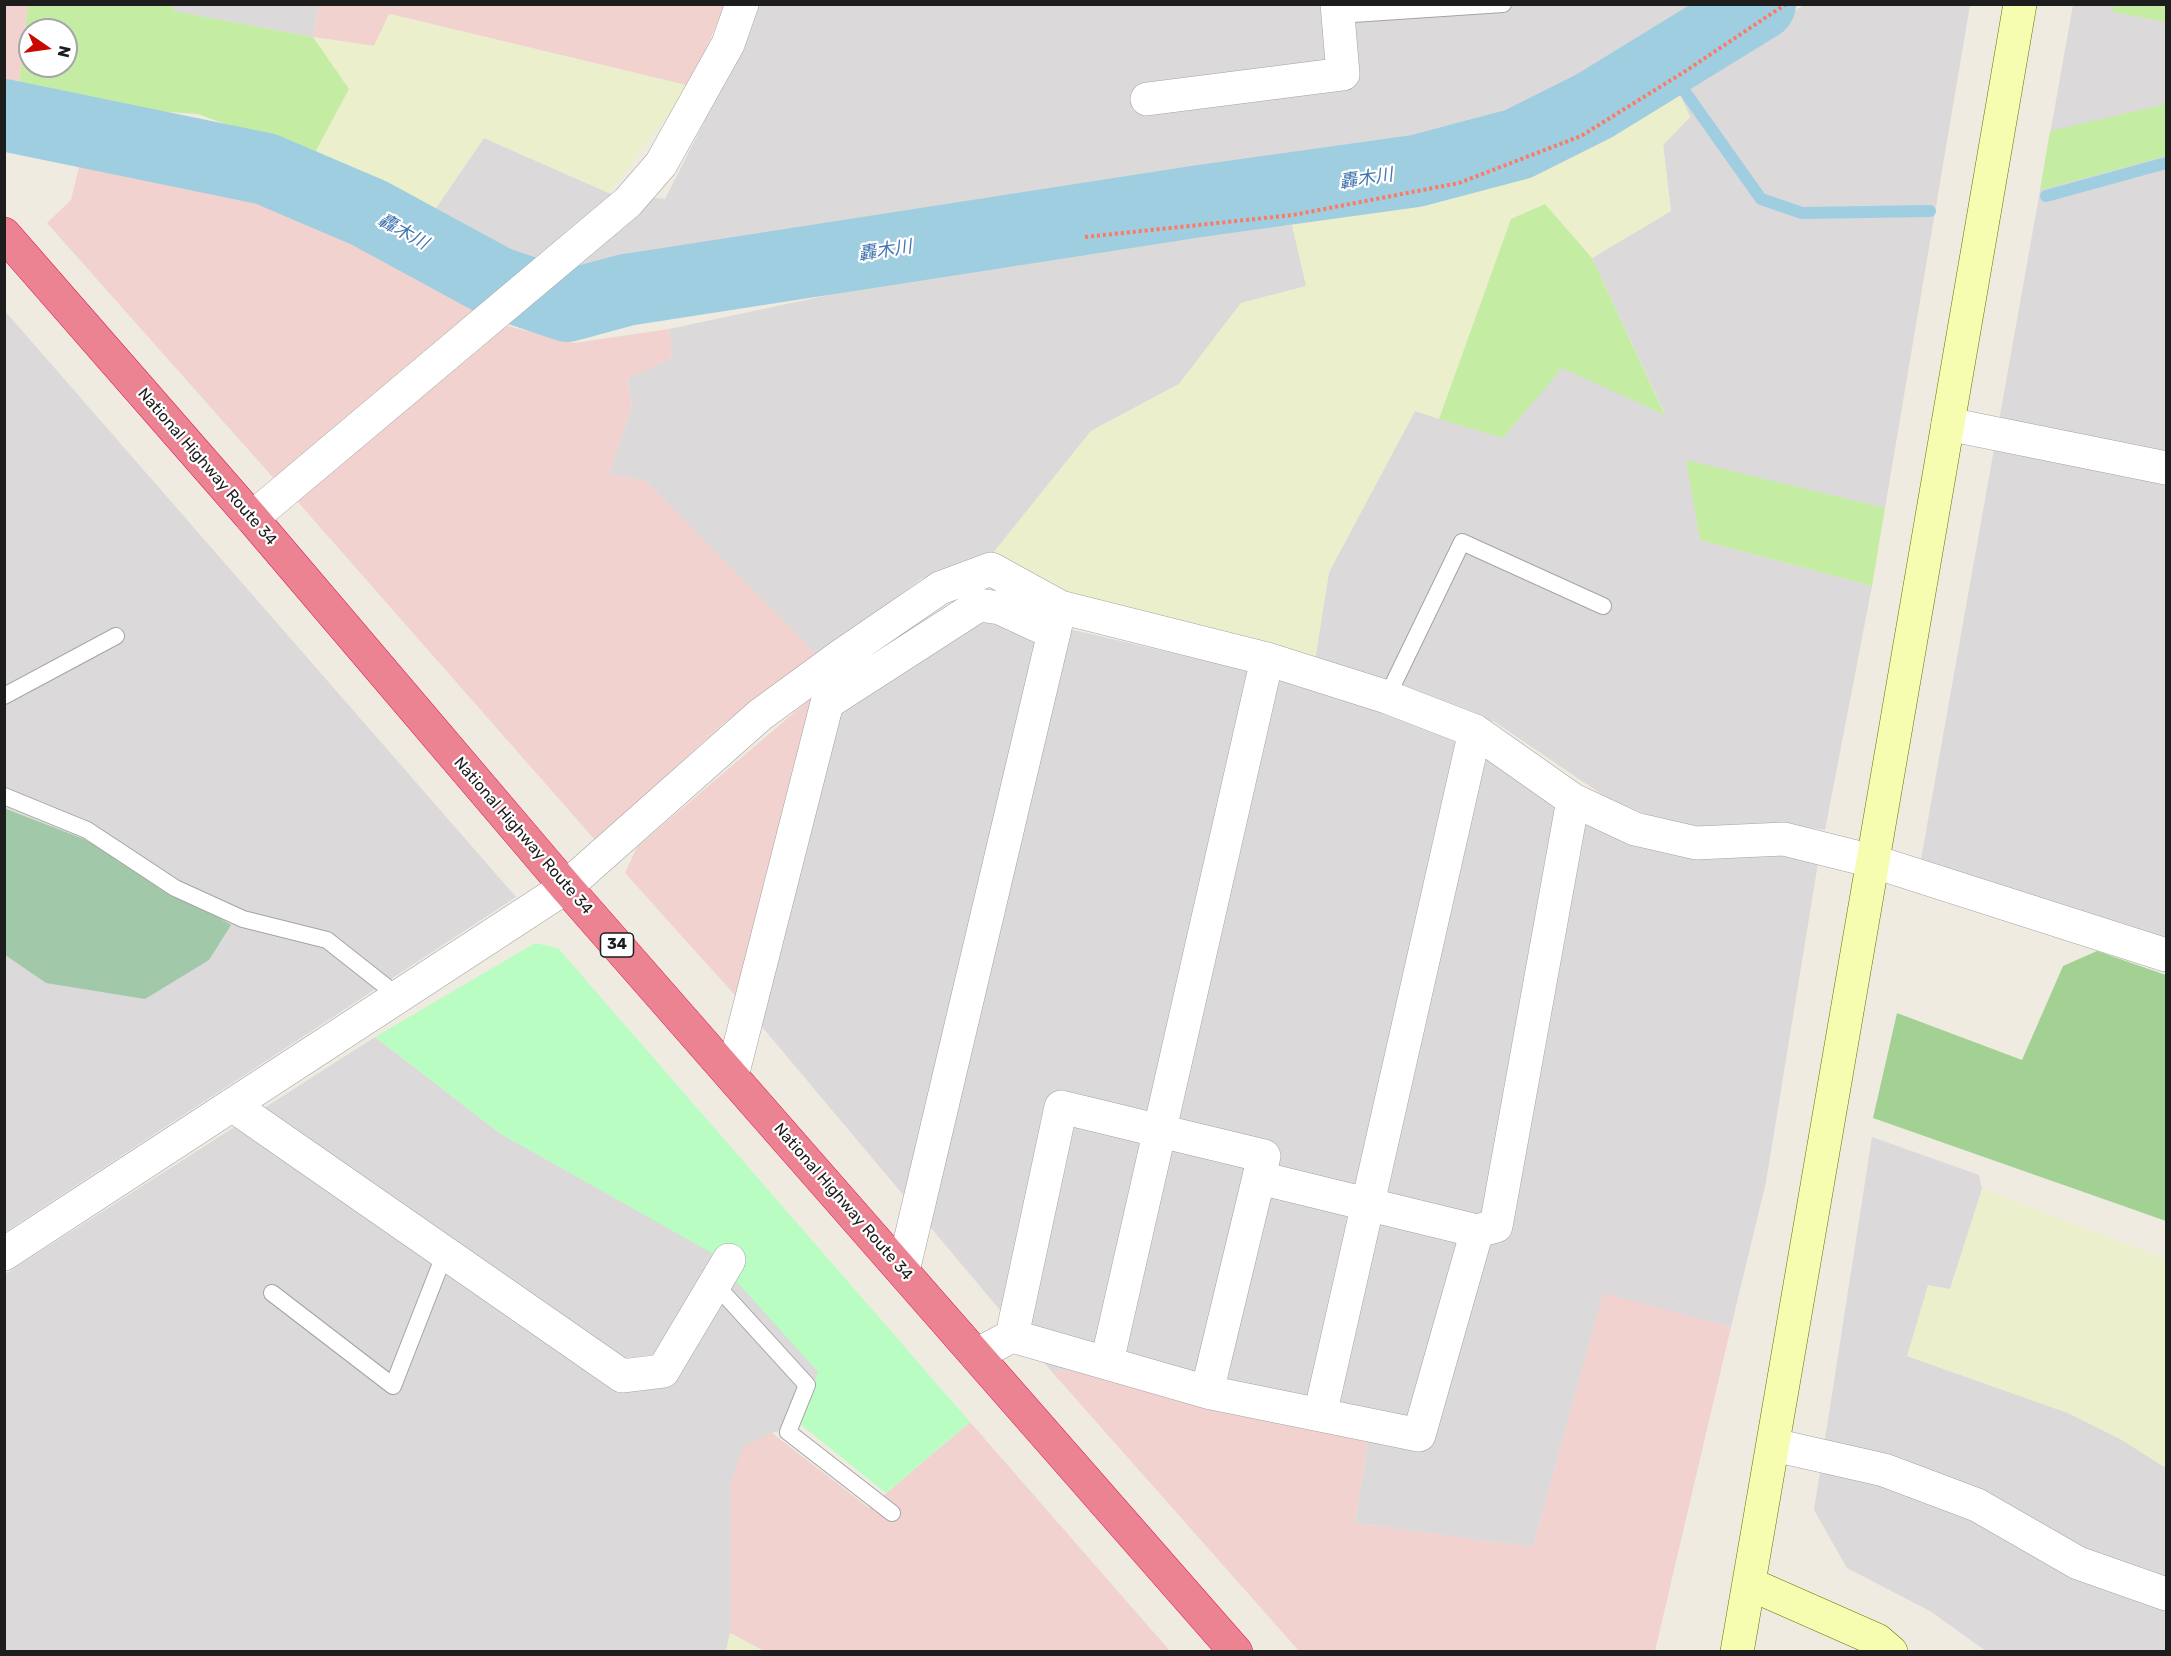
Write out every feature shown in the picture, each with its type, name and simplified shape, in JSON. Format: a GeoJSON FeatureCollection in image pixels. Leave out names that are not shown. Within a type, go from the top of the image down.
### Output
{"type":"FeatureCollection","features":[{"type":"Feature","properties":{"kind":"highway","name":"National Highway Route 34"},"geometry":{"type":"LineString","coordinates":[[4,234],[252,518],[566,886],[1236,1652]]}},
{"type":"Feature","properties":{"kind":"street"},"geometry":{"type":"LineString","coordinates":[[252,518],[628,202],[661,164],[728,44],[742,4]]}},
{"type":"Feature","properties":{"kind":"street"},"geometry":{"type":"LineString","coordinates":[[1737,1652],[2020,4]]}},
{"type":"Feature","properties":{"kind":"street"},"geometry":{"type":"LineString","coordinates":[[1147,99],[1342,74],[1338,10]]}},
{"type":"Feature","properties":{"kind":"street"},"geometry":{"type":"LineString","coordinates":[[1948,424],[2166,468]]}},
{"type":"Feature","properties":{"kind":"street"},"geometry":{"type":"LineString","coordinates":[[4,1254],[566,886],[760,715],[940,588],[991,569],[1057,620]]}},
{"type":"Feature","properties":{"kind":"street"},"geometry":{"type":"LineString","coordinates":[[732,1076],[827,703],[979,605],[1267,659],[1387,697],[1475,731],[1573,801],[1635,829],[1696,843],[1784,839],[1872,861],[2166,955]]}},
{"type":"Feature","properties":{"kind":"street"},"geometry":{"type":"LineString","coordinates":[[903,1271],[1057,620]]}},
{"type":"Feature","properties":{"kind":"street"},"geometry":{"type":"LineString","coordinates":[[1107,1362],[1267,659]]}},
{"type":"Feature","properties":{"kind":"street"},"geometry":{"type":"LineString","coordinates":[[1320,1414],[1475,731]]}},
{"type":"Feature","properties":{"kind":"street"},"geometry":{"type":"LineString","coordinates":[[1260,1178],[1477,1231],[1496,1226],[1573,801]]}},
{"type":"Feature","properties":{"kind":"street"},"geometry":{"type":"LineString","coordinates":[[232,1105],[622,1376],[663,1371],[722,1272]]}},
{"type":"Feature","properties":{"kind":"street"},"geometry":{"type":"LineString","coordinates":[[1011,1336],[1061,1107],[1264,1156],[1207,1392]]}},
{"type":"Feature","properties":{"kind":"street"},"geometry":{"type":"LineString","coordinates":[[976,1355],[1011,1336],[1207,1392],[1419,1435],[1477,1231]]}},
{"type":"Feature","properties":{"kind":"street"},"geometry":{"type":"LineString","coordinates":[[1774,1445],[1884,1470],[1977,1505],[2078,1563],[2166,1594]]}},
{"type":"Feature","properties":{"kind":"street"},"geometry":{"type":"LineString","coordinates":[[1750,1584],[1877,1640],[1891,1652]]}},
{"type":"Feature","properties":{"kind":"lane"},"geometry":{"type":"LineString","coordinates":[[1338,10],[1503,4]]}},
{"type":"Feature","properties":{"kind":"lane"},"geometry":{"type":"LineString","coordinates":[[1387,697],[1461,542],[1604,606]]}},
{"type":"Feature","properties":{"kind":"lane"},"geometry":{"type":"LineString","coordinates":[[4,696],[116,636]]}},
{"type":"Feature","properties":{"kind":"lane"},"geometry":{"type":"LineString","coordinates":[[4,796],[87,830],[175,888],[243,919],[327,940],[398,996]]}},
{"type":"Feature","properties":{"kind":"lane"},"geometry":{"type":"LineString","coordinates":[[272,1293],[393,1386],[445,1253]]}},
{"type":"Feature","properties":{"kind":"lane"},"geometry":{"type":"LineString","coordinates":[[722,1272],[807,1384],[788,1432],[892,1513]]}},
{"type":"Feature","properties":{"kind":"path"},"geometry":{"type":"LineString","coordinates":[[1085,237],[1293,216],[1459,183],[1581,136],[1684,72],[1786,4]]}},
{"type":"Feature","properties":{"kind":"shaded area"},"geometry":{"type":"Polygon","coordinates":[[[173,4],[319,5],[313,37],[172,11],[173,4]]]}},
{"type":"Feature","properties":{"kind":"shaded area"},"geometry":{"type":"Polygon","coordinates":[[[1696,4],[1699,11],[1586,89],[1494,129],[1373,160],[552,282],[427,221],[484,138],[609,193],[665,199],[747,38],[756,5],[1696,4]]]}},
{"type":"Feature","properties":{"kind":"shaded area"},"geometry":{"type":"Polygon","coordinates":[[[4,5],[28,5],[27,18],[18,18],[19,85],[5,80],[4,5]]]}},
{"type":"Feature","properties":{"kind":"shaded area"},"geometry":{"type":"Polygon","coordinates":[[[319,5],[725,5],[690,86],[390,14],[374,46],[313,37],[319,5]]]}},
{"type":"Feature","properties":{"kind":"shaded area"},"geometry":{"type":"Polygon","coordinates":[[[1804,5],[1970,5],[1885,508],[1687,461],[1700,540],[1872,586],[1825,830],[1782,824],[1684,830],[1607,798],[1495,722],[1315,660],[1329,572],[1415,411],[1503,438],[1561,367],[1665,414],[1592,258],[1671,211],[1663,145],[1690,117],[1676,86],[1804,5]]]}},
{"type":"Feature","properties":{"kind":"shaded area"},"geometry":{"type":"Polygon","coordinates":[[[2073,5],[2113,5],[2114,12],[2166,22],[2166,944],[1920,865],[2073,5]]]}},
{"type":"Feature","properties":{"kind":"shaded area"},"geometry":{"type":"Polygon","coordinates":[[[84,146],[260,185],[353,226],[484,306],[277,482],[47,223],[71,200],[84,146]]]}},
{"type":"Feature","properties":{"kind":"shaded area"},"geometry":{"type":"Polygon","coordinates":[[[1292,225],[1307,286],[1241,303],[1179,384],[1091,431],[993,553],[921,579],[818,656],[646,481],[609,474],[632,406],[627,378],[672,358],[669,329],[1102,237],[1292,225]]]}},
{"type":"Feature","properties":{"kind":"shaded area"},"geometry":{"type":"Polygon","coordinates":[[[4,310],[516,897],[5,1232],[5,955],[46,983],[84,839],[5,808],[4,310]]]}},
{"type":"Feature","properties":{"kind":"shaded area"},"geometry":{"type":"Polygon","coordinates":[[[504,325],[574,343],[669,329],[672,358],[627,379],[632,406],[609,474],[646,481],[818,656],[724,723],[595,840],[297,501],[504,325]]]}},
{"type":"Feature","properties":{"kind":"shaded area"},"geometry":{"type":"Polygon","coordinates":[[[982,586],[1069,629],[1284,679],[1460,737],[1598,827],[1775,853],[1818,863],[1766,1182],[1731,1327],[1603,1294],[1533,1547],[1355,1523],[1368,1442],[1202,1403],[1078,1368],[1052,1372],[742,1003],[817,693],[982,586]]]}},
{"type":"Feature","properties":{"kind":"shaded area"},"geometry":{"type":"Polygon","coordinates":[[[817,693],[742,1003],[625,873],[637,847],[817,693]]]}},
{"type":"Feature","properties":{"kind":"shaded area"},"geometry":{"type":"Polygon","coordinates":[[[375,1037],[501,1134],[710,1251],[819,1372],[800,1424],[772,1433],[730,1485],[730,1633],[726,1651],[5,1652],[5,1274],[375,1037]]]}},
{"type":"Feature","properties":{"kind":"shaded area"},"geometry":{"type":"Polygon","coordinates":[[[1872,1137],[1979,1175],[1982,1189],[1950,1289],[1907,1356],[2068,1413],[2122,1440],[2166,1468],[2166,1651],[1986,1651],[1930,1611],[1847,1568],[1814,1510],[1872,1137]]]}},
{"type":"Feature","properties":{"kind":"shaded area"},"geometry":{"type":"Polygon","coordinates":[[[1603,1293],[1731,1327],[1655,1651],[1299,1651],[1052,1372],[1078,1368],[1202,1403],[1368,1442],[1355,1523],[1533,1547],[1603,1293]]]}},
{"type":"Feature","properties":{"kind":"shaded area"},"geometry":{"type":"Polygon","coordinates":[[[970,1422],[1170,1651],[764,1651],[730,1633],[730,1485],[743,1447],[772,1433],[869,1508],[970,1422]]]}},
{"type":"Feature","properties":{"kind":"green space"},"geometry":{"type":"Polygon","coordinates":[[[173,4],[173,11],[313,37],[349,89],[313,156],[198,114],[66,105],[19,85],[20,78],[78,78],[78,18],[27,18],[28,5],[173,4]]]}},
{"type":"Feature","properties":{"kind":"green space"},"geometry":{"type":"Polygon","coordinates":[[[2113,5],[2166,5],[2166,22],[2113,12],[2113,5]]]}},
{"type":"Feature","properties":{"kind":"green space"},"geometry":{"type":"Polygon","coordinates":[[[389,14],[690,86],[609,193],[484,138],[427,221],[313,156],[348,89],[313,37],[374,46],[389,14]]]}},
{"type":"Feature","properties":{"kind":"green space"},"geometry":{"type":"Polygon","coordinates":[[[1676,86],[1690,117],[1663,145],[1671,211],[1592,258],[1545,204],[1511,219],[1439,419],[1415,411],[1329,572],[1315,660],[1061,590],[993,553],[1091,431],[1179,384],[1241,303],[1306,286],[1292,225],[1478,190],[1593,142],[1676,86]]]}},
{"type":"Feature","properties":{"kind":"green space"},"geometry":{"type":"Polygon","coordinates":[[[2166,104],[2166,156],[2040,190],[2050,131],[2166,104]]]}},
{"type":"Feature","properties":{"kind":"green space"},"geometry":{"type":"Polygon","coordinates":[[[1545,204],[1592,258],[1665,415],[1562,368],[1503,438],[1439,419],[1511,219],[1545,204]]]}},
{"type":"Feature","properties":{"kind":"green space"},"geometry":{"type":"Polygon","coordinates":[[[1686,460],[1885,508],[1872,586],[1700,540],[1686,460]]]}},
{"type":"Feature","properties":{"kind":"green space"},"geometry":{"type":"Polygon","coordinates":[[[4,808],[84,839],[231,925],[209,960],[145,999],[46,983],[5,955],[4,808]]]}},
{"type":"Feature","properties":{"kind":"green space"},"geometry":{"type":"Polygon","coordinates":[[[535,943],[558,948],[970,1422],[886,1493],[800,1424],[818,1372],[710,1252],[501,1134],[375,1037],[535,943]]]}},
{"type":"Feature","properties":{"kind":"green space"},"geometry":{"type":"Polygon","coordinates":[[[2097,951],[2166,975],[2166,1221],[1873,1118],[1897,1013],[2022,1060],[2063,966],[2097,951]]]}},
{"type":"Feature","properties":{"kind":"green space"},"geometry":{"type":"Polygon","coordinates":[[[1982,1189],[2166,1259],[2166,1468],[2122,1440],[2068,1413],[1907,1356],[1928,1285],[1950,1289],[1982,1189]]]}},
{"type":"Feature","properties":{"kind":"green space"},"geometry":{"type":"Polygon","coordinates":[[[730,1633],[764,1651],[726,1651],[730,1633]]]}},
{"type":"Feature","properties":{"kind":"waterway","name":"轟木川"},"geometry":{"type":"LineString","coordinates":[[4,115],[266,169],[369,213],[496,282],[567,306],[626,290],[1200,201],[1416,171],[1518,144],[1594,106],[1760,4]]}},
{"type":"Feature","properties":{"kind":"waterway"},"geometry":{"type":"LineString","coordinates":[[1683,89],[1761,199],[1802,213],[1930,211]]}},
{"type":"Feature","properties":{"kind":"waterway"},"geometry":{"type":"LineString","coordinates":[[2046,196],[2166,163]]}}]}
